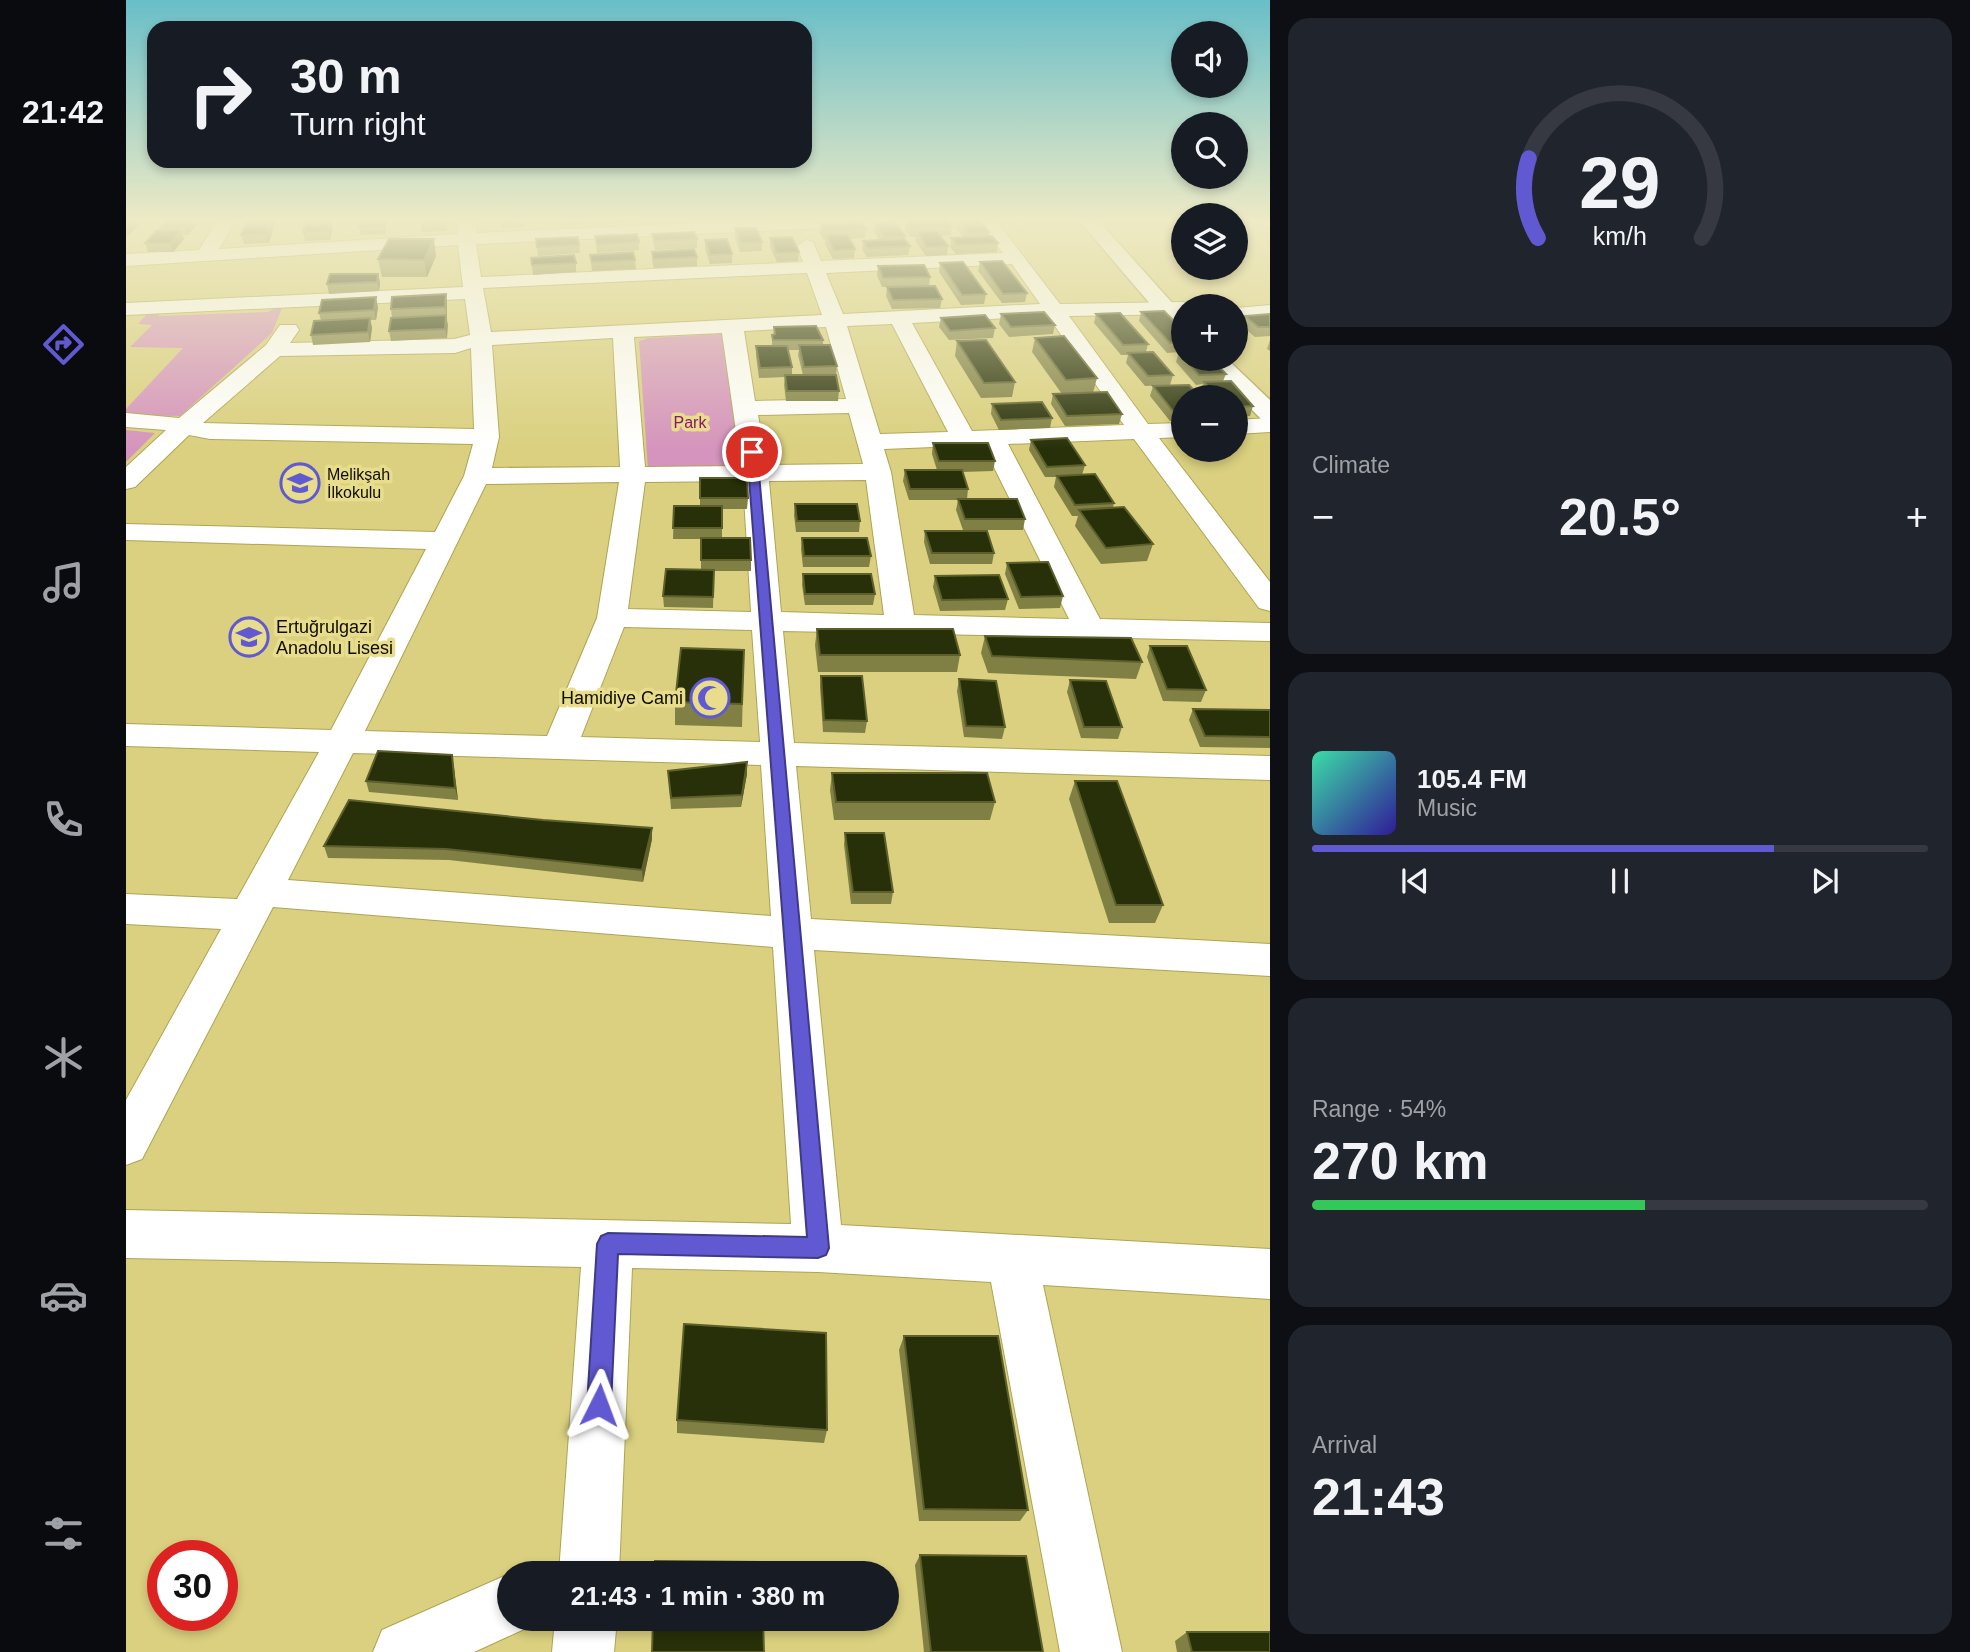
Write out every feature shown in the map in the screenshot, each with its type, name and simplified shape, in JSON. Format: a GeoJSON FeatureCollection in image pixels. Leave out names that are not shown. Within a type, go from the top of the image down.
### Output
{"type":"FeatureCollection","features":[{"type":"Feature","properties":{"kind":"main road"},"geometry":{"type":"LineString","coordinates":[[1248,367],[1270,388]]}},
{"type":"Feature","properties":{"kind":"main road"},"geometry":{"type":"LineString","coordinates":[[1226,371],[1270,414]]}},
{"type":"Feature","properties":{"kind":"street"},"geometry":{"type":"LineString","coordinates":[[126,481],[274,350],[289,328],[301,295]]}},
{"type":"Feature","properties":{"kind":"street"},"geometry":{"type":"LineString","coordinates":[[126,309],[371,295]]}},
{"type":"Feature","properties":{"kind":"street"},"geometry":{"type":"LineString","coordinates":[[126,1144],[342,742],[477,476],[487,437],[481,339],[475,295]]}},
{"type":"Feature","properties":{"kind":"street"},"geometry":{"type":"LineString","coordinates":[[825,295],[835,321],[878,472],[900,624]]}},
{"type":"Feature","properties":{"kind":"street"},"geometry":{"type":"LineString","coordinates":[[1043,295],[1141,432],[1270,601]]}},
{"type":"Feature","properties":{"kind":"street"},"geometry":{"type":"LineString","coordinates":[[126,330],[148,309]]}},
{"type":"Feature","properties":{"kind":"street"},"geometry":{"type":"LineString","coordinates":[[274,350],[455,346],[481,339],[1053,310],[1171,314]]}},
{"type":"Feature","properties":{"kind":"street"},"geometry":{"type":"LineString","coordinates":[[1248,313],[1270,311]]}},
{"type":"Feature","properties":{"kind":"street"},"geometry":{"type":"LineString","coordinates":[[898,318],[964,439]]}},
{"type":"Feature","properties":{"kind":"street"},"geometry":{"type":"LineString","coordinates":[[732,326],[755,473],[818,1248]]}},
{"type":"Feature","properties":{"kind":"street"},"geometry":{"type":"LineString","coordinates":[[559,748],[612,618],[633,475],[623,331]]}},
{"type":"Feature","properties":{"kind":"street"},"geometry":{"type":"LineString","coordinates":[[745,408],[859,406]]}},
{"type":"Feature","properties":{"kind":"street"},"geometry":{"type":"LineString","coordinates":[[126,421],[162,422],[210,432],[487,437]]}},
{"type":"Feature","properties":{"kind":"street"},"geometry":{"type":"LineString","coordinates":[[1248,426],[1270,425]]}},
{"type":"Feature","properties":{"kind":"street"},"geometry":{"type":"LineString","coordinates":[[869,442],[1171,431]]}},
{"type":"Feature","properties":{"kind":"street"},"geometry":{"type":"LineString","coordinates":[[992,438],[1089,628]]}},
{"type":"Feature","properties":{"kind":"street"},"geometry":{"type":"LineString","coordinates":[[477,476],[878,472]]}},
{"type":"Feature","properties":{"kind":"street"},"geometry":{"type":"LineString","coordinates":[[126,532],[444,541]]}},
{"type":"Feature","properties":{"kind":"street"},"geometry":{"type":"LineString","coordinates":[[612,618],[1270,632]]}},
{"type":"Feature","properties":{"kind":"street"},"geometry":{"type":"LineString","coordinates":[[126,735],[1270,768]]}},
{"type":"Feature","properties":{"kind":"street"},"geometry":{"type":"LineString","coordinates":[[126,909],[255,903],[1270,960]]}},
{"type":"Feature","properties":{"kind":"street"},"geometry":{"type":"LineString","coordinates":[[126,1234],[818,1248],[1270,1274]]}},
{"type":"Feature","properties":{"kind":"street"},"geometry":{"type":"LineString","coordinates":[[586,1561],[608,1244]]}},
{"type":"Feature","properties":{"kind":"street"},"geometry":{"type":"LineString","coordinates":[[1012,1259],[1091,1652]]}},
{"type":"Feature","properties":{"kind":"street"},"geometry":{"type":"LineString","coordinates":[[404,1652],[497,1609]]}},
{"type":"Feature","properties":{"kind":"street"},"geometry":{"type":"LineString","coordinates":[[583,1652],[584,1631]]}},
{"type":"Feature","properties":{"kind":"green space"},"geometry":{"type":"Polygon","coordinates":[[[282,308],[272,333],[180,416],[126,415],[126,409],[183,348],[130,347],[152,325],[138,324],[148,313],[158,312],[159,316],[268,312],[282,308]]]}},
{"type":"Feature","properties":{"kind":"green space","name":"Park"},"geometry":{"type":"Polygon","coordinates":[[[723,334],[744,467],[648,470],[639,341],[648,338],[723,334]]]}},
{"type":"Feature","properties":{"kind":"green space"},"geometry":{"type":"Polygon","coordinates":[[[126,430],[155,433],[126,462],[126,430]]]}},
{"type":"Feature","properties":{"kind":"building"},"geometry":{"type":"Polygon","coordinates":[[[446,295],[445,307],[391,309],[392,297],[446,295]]]}},
{"type":"Feature","properties":{"kind":"building"},"geometry":{"type":"Polygon","coordinates":[[[891,295],[940,295],[942,299],[893,300],[891,295]]]}},
{"type":"Feature","properties":{"kind":"building"},"geometry":{"type":"Polygon","coordinates":[[[376,297],[374,310],[319,313],[322,300],[376,297]]]}},
{"type":"Feature","properties":{"kind":"building"},"geometry":{"type":"Polygon","coordinates":[[[1164,311],[1171,318],[1171,343],[1170,343],[1141,312],[1164,311]]]}},
{"type":"Feature","properties":{"kind":"building"},"geometry":{"type":"Polygon","coordinates":[[[1044,312],[1055,325],[1011,327],[1001,314],[1044,312]]]}},
{"type":"Feature","properties":{"kind":"building"},"geometry":{"type":"Polygon","coordinates":[[[1120,313],[1148,344],[1123,345],[1096,314],[1120,313]]]}},
{"type":"Feature","properties":{"kind":"building"},"geometry":{"type":"Polygon","coordinates":[[[1270,314],[1270,327],[1258,327],[1248,316],[1270,314]]]}},
{"type":"Feature","properties":{"kind":"building"},"geometry":{"type":"Polygon","coordinates":[[[446,315],[445,329],[389,331],[391,318],[446,315]]]}},
{"type":"Feature","properties":{"kind":"building"},"geometry":{"type":"Polygon","coordinates":[[[985,315],[995,328],[950,331],[941,318],[985,315]]]}},
{"type":"Feature","properties":{"kind":"building"},"geometry":{"type":"Polygon","coordinates":[[[370,318],[368,332],[311,335],[314,321],[370,318]]]}},
{"type":"Feature","properties":{"kind":"building"},"geometry":{"type":"Polygon","coordinates":[[[816,326],[823,340],[773,340],[774,327],[816,326]]]}},
{"type":"Feature","properties":{"kind":"building"},"geometry":{"type":"Polygon","coordinates":[[[1064,336],[1097,378],[1066,380],[1035,338],[1064,336]]]}},
{"type":"Feature","properties":{"kind":"building"},"geometry":{"type":"Polygon","coordinates":[[[986,340],[1015,382],[984,383],[957,341],[986,340]]]}},
{"type":"Feature","properties":{"kind":"building"},"geometry":{"type":"Polygon","coordinates":[[[799,345],[830,345],[837,366],[804,367],[799,345]]]}},
{"type":"Feature","properties":{"kind":"building"},"geometry":{"type":"Polygon","coordinates":[[[756,346],[787,346],[792,367],[760,368],[756,346]]]}},
{"type":"Feature","properties":{"kind":"building"},"geometry":{"type":"Polygon","coordinates":[[[1153,352],[1173,375],[1148,376],[1128,353],[1153,352]]]}},
{"type":"Feature","properties":{"kind":"building"},"geometry":{"type":"Polygon","coordinates":[[[1196,371],[1223,371],[1226,374],[1199,375],[1196,371]]]}},
{"type":"Feature","properties":{"kind":"building"},"geometry":{"type":"Polygon","coordinates":[[[785,375],[836,375],[839,391],[787,391],[785,375]]]}},
{"type":"Feature","properties":{"kind":"building"},"geometry":{"type":"Polygon","coordinates":[[[1231,381],[1235,385],[1207,385],[1204,382],[1231,381]]]}},
{"type":"Feature","properties":{"kind":"building"},"geometry":{"type":"Polygon","coordinates":[[[1153,386],[1171,386],[1171,408],[1153,386]]]}},
{"type":"Feature","properties":{"kind":"building"},"geometry":{"type":"Polygon","coordinates":[[[1107,392],[1122,414],[1067,416],[1053,394],[1107,392]]]}},
{"type":"Feature","properties":{"kind":"building"},"geometry":{"type":"Polygon","coordinates":[[[1042,402],[1052,418],[1001,420],[992,404],[1042,402]]]}},
{"type":"Feature","properties":{"kind":"building"},"geometry":{"type":"Polygon","coordinates":[[[1067,438],[1085,465],[1047,467],[1031,440],[1067,438]]]}},
{"type":"Feature","properties":{"kind":"building"},"geometry":{"type":"Polygon","coordinates":[[[933,443],[988,443],[995,461],[939,461],[933,443]]]}},
{"type":"Feature","properties":{"kind":"building"},"geometry":{"type":"Polygon","coordinates":[[[905,470],[962,470],[968,489],[910,489],[905,470]]]}},
{"type":"Feature","properties":{"kind":"building"},"geometry":{"type":"Polygon","coordinates":[[[1095,474],[1114,503],[1075,505],[1057,476],[1095,474]]]}},
{"type":"Feature","properties":{"kind":"building"},"geometry":{"type":"Polygon","coordinates":[[[700,478],[747,478],[748,498],[700,498],[700,478]]]}},
{"type":"Feature","properties":{"kind":"building"},"geometry":{"type":"Polygon","coordinates":[[[958,499],[1017,499],[1025,519],[965,519],[958,499]]]}},
{"type":"Feature","properties":{"kind":"building"},"geometry":{"type":"Polygon","coordinates":[[[795,504],[857,504],[860,521],[797,521],[795,504]]]}},
{"type":"Feature","properties":{"kind":"building"},"geometry":{"type":"Polygon","coordinates":[[[674,506],[722,506],[722,528],[673,528],[674,506]]]}},
{"type":"Feature","properties":{"kind":"building"},"geometry":{"type":"Polygon","coordinates":[[[1124,507],[1153,544],[1106,548],[1079,510],[1124,507]]]}},
{"type":"Feature","properties":{"kind":"building"},"geometry":{"type":"Polygon","coordinates":[[[925,531],[987,531],[994,553],[932,553],[925,531]]]}},
{"type":"Feature","properties":{"kind":"building"},"geometry":{"type":"Polygon","coordinates":[[[701,538],[750,538],[751,560],[701,560],[701,538]]]}},
{"type":"Feature","properties":{"kind":"building"},"geometry":{"type":"Polygon","coordinates":[[[802,538],[867,538],[871,556],[804,556],[802,538]]]}},
{"type":"Feature","properties":{"kind":"building"},"geometry":{"type":"Polygon","coordinates":[[[1048,562],[1063,596],[1021,597],[1007,563],[1048,562]]]}},
{"type":"Feature","properties":{"kind":"building"},"geometry":{"type":"Polygon","coordinates":[[[666,569],[714,570],[713,597],[663,596],[666,569]]]}},
{"type":"Feature","properties":{"kind":"building"},"geometry":{"type":"Polygon","coordinates":[[[803,574],[871,574],[875,594],[805,594],[803,574]]]}},
{"type":"Feature","properties":{"kind":"building"},"geometry":{"type":"Polygon","coordinates":[[[999,575],[1008,599],[942,600],[935,576],[999,575]]]}},
{"type":"Feature","properties":{"kind":"building"},"geometry":{"type":"Polygon","coordinates":[[[817,629],[953,629],[960,655],[820,655],[817,629]]]}},
{"type":"Feature","properties":{"kind":"building"},"geometry":{"type":"Polygon","coordinates":[[[985,636],[1131,638],[1142,662],[992,656],[985,636]]]}},
{"type":"Feature","properties":{"kind":"building"},"geometry":{"type":"Polygon","coordinates":[[[1150,646],[1187,646],[1206,690],[1167,689],[1150,646]]]}},
{"type":"Feature","properties":{"kind":"building"},"geometry":{"type":"Polygon","coordinates":[[[681,648],[744,650],[742,704],[675,702],[681,648]]]}},
{"type":"Feature","properties":{"kind":"building"},"geometry":{"type":"Polygon","coordinates":[[[821,676],[862,676],[867,721],[824,720],[821,676]]]}},
{"type":"Feature","properties":{"kind":"building"},"geometry":{"type":"Polygon","coordinates":[[[959,679],[996,681],[1005,727],[966,726],[959,679]]]}},
{"type":"Feature","properties":{"kind":"building"},"geometry":{"type":"Polygon","coordinates":[[[1070,680],[1106,681],[1122,727],[1084,727],[1070,680]]]}},
{"type":"Feature","properties":{"kind":"building"},"geometry":{"type":"Polygon","coordinates":[[[1193,709],[1270,710],[1270,737],[1205,736],[1193,709]]]}},
{"type":"Feature","properties":{"kind":"building"},"geometry":{"type":"Polygon","coordinates":[[[378,751],[452,755],[455,788],[366,781],[378,751]]]}},
{"type":"Feature","properties":{"kind":"building"},"geometry":{"type":"Polygon","coordinates":[[[747,762],[742,795],[671,798],[668,771],[747,762]]]}},
{"type":"Feature","properties":{"kind":"building"},"geometry":{"type":"Polygon","coordinates":[[[832,773],[987,773],[995,802],[836,802],[832,773]]]}},
{"type":"Feature","properties":{"kind":"building"},"geometry":{"type":"Polygon","coordinates":[[[1075,781],[1117,781],[1163,905],[1116,905],[1075,781]]]}},
{"type":"Feature","properties":{"kind":"building"},"geometry":{"type":"Polygon","coordinates":[[[349,800],[652,828],[642,870],[446,849],[324,846],[349,800]]]}},
{"type":"Feature","properties":{"kind":"building"},"geometry":{"type":"Polygon","coordinates":[[[845,833],[884,833],[893,892],[853,892],[845,833]]]}},
{"type":"Feature","properties":{"kind":"building"},"geometry":{"type":"Polygon","coordinates":[[[684,1324],[826,1333],[827,1430],[677,1420],[684,1324]]]}},
{"type":"Feature","properties":{"kind":"building"},"geometry":{"type":"Polygon","coordinates":[[[904,1336],[998,1336],[1028,1510],[924,1509],[904,1336]]]}},
{"type":"Feature","properties":{"kind":"building"},"geometry":{"type":"Polygon","coordinates":[[[920,1555],[1026,1556],[1043,1652],[931,1652],[920,1555]]]}},
{"type":"Feature","properties":{"kind":"building"},"geometry":{"type":"Polygon","coordinates":[[[653,1631],[763,1631],[764,1652],[652,1652],[653,1631]]]}},
{"type":"Feature","properties":{"kind":"building"},"geometry":{"type":"Polygon","coordinates":[[[1187,1632],[1270,1632],[1270,1652],[1192,1652],[1187,1632]]]}},
{"type":"Feature","properties":{"kind":"place","name":"Melikşah İlkokulu"},"geometry":{"type":"Point","coordinates":[300,483]}},
{"type":"Feature","properties":{"kind":"place","name":"Ertuğrulgazi Anadolu Lisesi"},"geometry":{"type":"Point","coordinates":[249,637]}},
{"type":"Feature","properties":{"kind":"place","name":"Hamidiye Cami"},"geometry":{"type":"Point","coordinates":[710,698]}},
{"type":"Feature","properties":{"kind":"route"},"geometry":{"type":"LineString","coordinates":[[599,1405],[608,1244],[818,1248],[752,452]]}}]}
